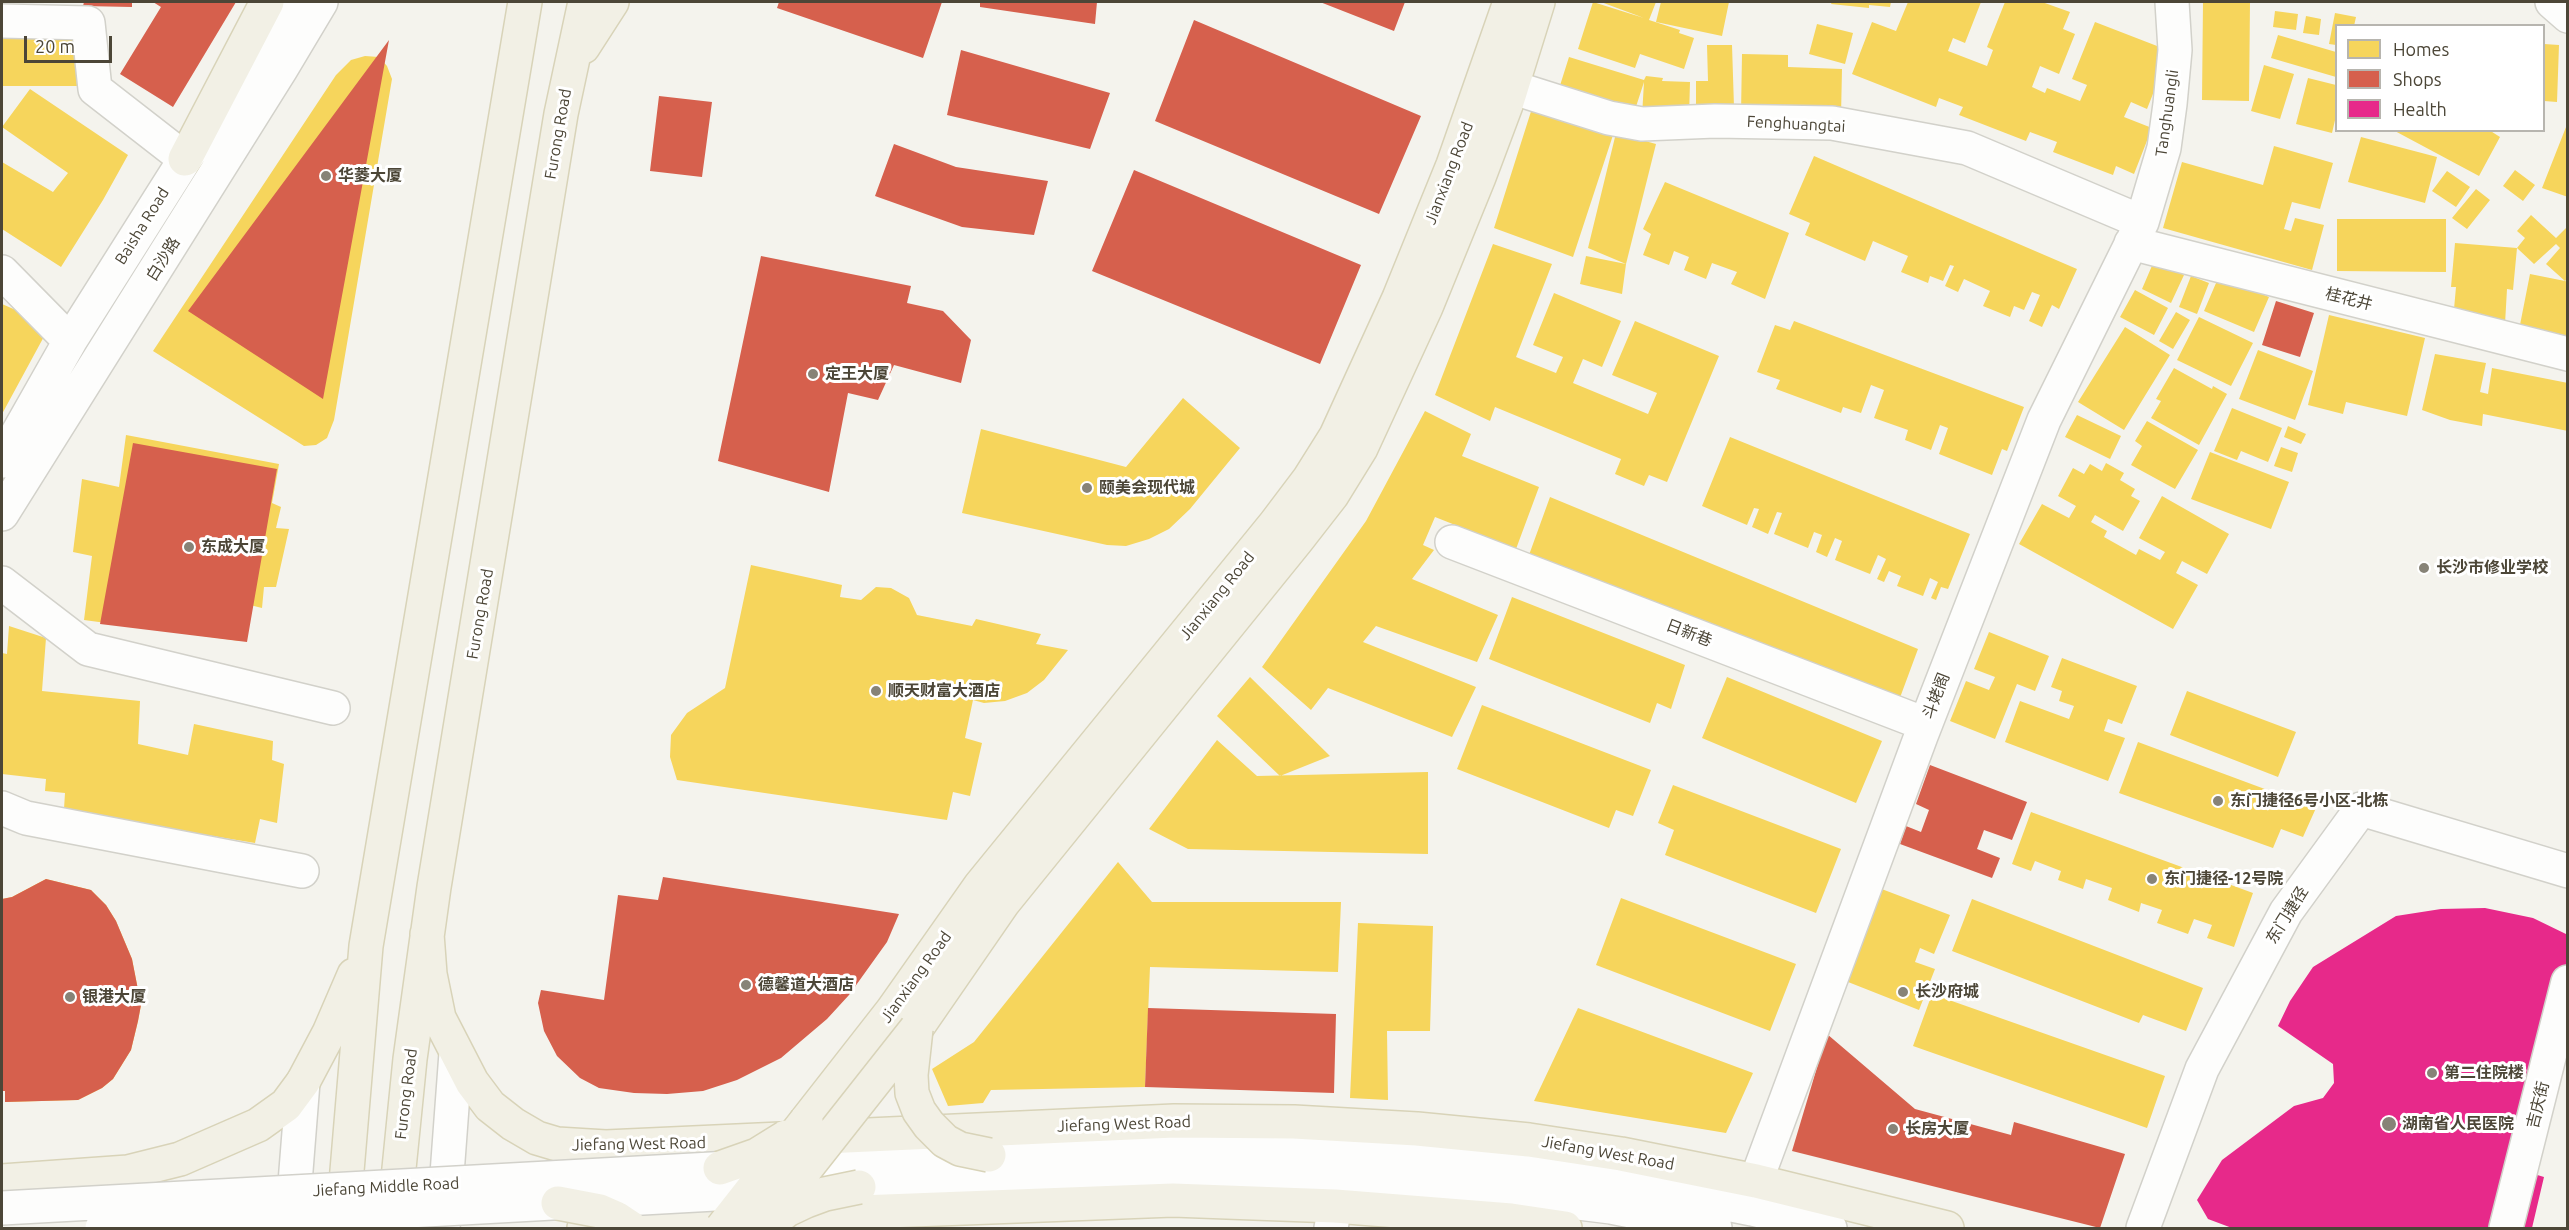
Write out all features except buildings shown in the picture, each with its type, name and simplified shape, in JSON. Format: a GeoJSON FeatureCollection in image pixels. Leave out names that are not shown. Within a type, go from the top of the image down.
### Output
{"type":"FeatureCollection","features":[{"type":"Feature","properties":{"kind":"main road"},"geometry":{"type":"LineString","coordinates":[[185,159],[267,2]]}},
{"type":"Feature","properties":{"kind":"main road"},"geometry":{"type":"LineString","coordinates":[[343,1228],[366,946],[525,2]]}},
{"type":"Feature","properties":{"kind":"main road","name":"Furong Road"},"geometry":{"type":"LineString","coordinates":[[393,1228],[410,1059],[427,934],[569,72],[585,2]]}},
{"type":"Feature","properties":{"kind":"main road"},"geometry":{"type":"LineString","coordinates":[[569,72],[612,2]]}},
{"type":"Feature","properties":{"kind":"main road","name":"Jianxiang Road"},"geometry":{"type":"LineString","coordinates":[[780,1178],[806,1121],[892,1011],[980,886],[1275,524],[1336,436],[1399,297],[1453,165],[1509,2]]}},
{"type":"Feature","properties":{"kind":"main road","name":"Jianxiang Road"},"geometry":{"type":"LineString","coordinates":[[810,1164],[916,1029],[1003,903],[1229,626],[1338,486],[1361,448],[1426,307],[1479,177],[1538,2]]}},
{"type":"Feature","properties":{"kind":"main road","name":"Jiefang West Road"},"geometry":{"type":"LineString","coordinates":[[427,934],[429,974],[439,1018],[472,1082],[490,1106],[513,1125],[537,1138],[557,1144],[578,1146],[720,1143],[1174,1121],[1294,1122],[1529,1140],[1621,1154],[1756,1181],[1947,1228]]}},
{"type":"Feature","properties":{"kind":"main road"},"geometry":{"type":"LineString","coordinates":[[2,1181],[128,1172],[180,1159],[258,1125],[286,1105],[303,1082],[329,1033],[366,946]]}},
{"type":"Feature","properties":{"kind":"main road"},"geometry":{"type":"LineString","coordinates":[[916,1029],[911,1075],[912,1093],[919,1111],[945,1141],[960,1149],[989,1155]]}},
{"type":"Feature","properties":{"kind":"main road"},"geometry":{"type":"LineString","coordinates":[[720,1168],[757,1155],[806,1121]]}},
{"type":"Feature","properties":{"kind":"main road"},"geometry":{"type":"LineString","coordinates":[[722,1228],[751,1192],[780,1178]]}},
{"type":"Feature","properties":{"kind":"main road"},"geometry":{"type":"LineString","coordinates":[[759,1228],[780,1178]]}},
{"type":"Feature","properties":{"kind":"main road"},"geometry":{"type":"LineString","coordinates":[[765,1228],[787,1210],[806,1201],[859,1187]]}},
{"type":"Feature","properties":{"kind":"main road"},"geometry":{"type":"LineString","coordinates":[[584,1228],[1062,1203],[1173,1200],[1333,1217],[1511,1220],[1565,1228]]}},
{"type":"Feature","properties":{"kind":"main road"},"geometry":{"type":"LineString","coordinates":[[558,1203],[600,1211],[631,1228]]}},
{"type":"Feature","properties":{"kind":"street","name":"Baisha Road"},"geometry":{"type":"LineString","coordinates":[[2,461],[70,341],[185,159],[297,2]]}},
{"type":"Feature","properties":{"kind":"street","name":"白沙路"},"geometry":{"type":"LineString","coordinates":[[2,514],[321,2]]}},
{"type":"Feature","properties":{"kind":"street","name":"Tanghuangli"},"geometry":{"type":"LineString","coordinates":[[2137,233],[2164,147],[2175,50],[2172,2]]}},
{"type":"Feature","properties":{"kind":"street"},"geometry":{"type":"LineString","coordinates":[[2552,2],[2568,16]]}},
{"type":"Feature","properties":{"kind":"street"},"geometry":{"type":"LineString","coordinates":[[2,21],[88,23],[94,88],[185,159]]}},
{"type":"Feature","properties":{"kind":"street","name":"Fenghuangtai"},"geometry":{"type":"LineString","coordinates":[[1511,87],[1609,118],[1642,124],[1715,120],[1832,123],[1967,148],[2137,233]]}},
{"type":"Feature","properties":{"kind":"street","name":"桂花井"},"geometry":{"type":"LineString","coordinates":[[2137,233],[2568,354]]}},
{"type":"Feature","properties":{"kind":"street","name":"斗姥阁"},"geometry":{"type":"LineString","coordinates":[[1756,1181],[1925,724],[2044,420],[2137,233]]}},
{"type":"Feature","properties":{"kind":"street"},"geometry":{"type":"LineString","coordinates":[[2,272],[70,341]]}},
{"type":"Feature","properties":{"kind":"street","name":"日新巷"},"geometry":{"type":"LineString","coordinates":[[1452,542],[1925,724]]}},
{"type":"Feature","properties":{"kind":"street"},"geometry":{"type":"LineString","coordinates":[[2,583],[88,649],[333,708]]}},
{"type":"Feature","properties":{"kind":"street"},"geometry":{"type":"LineString","coordinates":[[2,808],[26,818],[302,871]]}},
{"type":"Feature","properties":{"kind":"street","name":"东门捷径"},"geometry":{"type":"LineString","coordinates":[[2143,1228],[2202,1069],[2286,912],[2361,809],[2568,871]]}},
{"type":"Feature","properties":{"kind":"street","name":"吉庆街"},"geometry":{"type":"LineString","coordinates":[[2506,1228],[2568,982]]}},
{"type":"Feature","properties":{"kind":"street"},"geometry":{"type":"LineString","coordinates":[[443,1228],[456,1053]]}},
{"type":"Feature","properties":{"kind":"street"},"geometry":{"type":"LineString","coordinates":[[292,1228],[303,1082]]}},
{"type":"Feature","properties":{"kind":"street","name":"Jiefang West Road"},"geometry":{"type":"LineString","coordinates":[[780,1178],[810,1164],[1173,1148],[1295,1150],[1523,1169],[1617,1182],[1752,1209],[1830,1228]]}},
{"type":"Feature","properties":{"kind":"street","name":"Jiefang Middle Road"},"geometry":{"type":"LineString","coordinates":[[2,1208],[720,1168],[780,1178]]}},
{"type":"Feature","properties":{"kind":"street"},"geometry":{"type":"LineString","coordinates":[[780,1178],[859,1187],[1072,1176],[1173,1174],[1294,1177],[1416,1185],[1522,1196],[1611,1207],[1715,1228]]}},
{"type":"Feature","properties":{"kind":"street","name":"Jiefang Middle Road"},"geometry":{"type":"LineString","coordinates":[[102,1228],[751,1192]]}},
{"type":"Feature","properties":{"kind":"place","name":"华菱大厦"},"geometry":{"type":"Point","coordinates":[326,176]}},
{"type":"Feature","properties":{"kind":"place","name":"定王大厦"},"geometry":{"type":"Point","coordinates":[813,374]}},
{"type":"Feature","properties":{"kind":"place","name":"颐美会现代城"},"geometry":{"type":"Point","coordinates":[1087,488]}},
{"type":"Feature","properties":{"kind":"place","name":"东成大厦"},"geometry":{"type":"Point","coordinates":[189,547]}},
{"type":"Feature","properties":{"kind":"place","name":"长沙市修业学校"},"geometry":{"type":"Point","coordinates":[2424,568]}},
{"type":"Feature","properties":{"kind":"place","name":"顺天财富大酒店"},"geometry":{"type":"Point","coordinates":[876,691]}},
{"type":"Feature","properties":{"kind":"place","name":"东门捷径6号小区-北栋"},"geometry":{"type":"Point","coordinates":[2218,801]}},
{"type":"Feature","properties":{"kind":"place","name":"东门捷径-12号院"},"geometry":{"type":"Point","coordinates":[2152,879]}},
{"type":"Feature","properties":{"kind":"place","name":"德馨道大酒店"},"geometry":{"type":"Point","coordinates":[746,985]}},
{"type":"Feature","properties":{"kind":"place","name":"长沙府城"},"geometry":{"type":"Point","coordinates":[1903,992]}},
{"type":"Feature","properties":{"kind":"place","name":"银港大厦"},"geometry":{"type":"Point","coordinates":[70,997]}},
{"type":"Feature","properties":{"kind":"place","name":"第二住院楼"},"geometry":{"type":"Point","coordinates":[2432,1073]}},
{"type":"Feature","properties":{"kind":"place","name":"湖南省人民医院"},"geometry":{"type":"Point","coordinates":[2389,1124]}},
{"type":"Feature","properties":{"kind":"place","name":"长房大厦"},"geometry":{"type":"Point","coordinates":[1893,1129]}}]}
